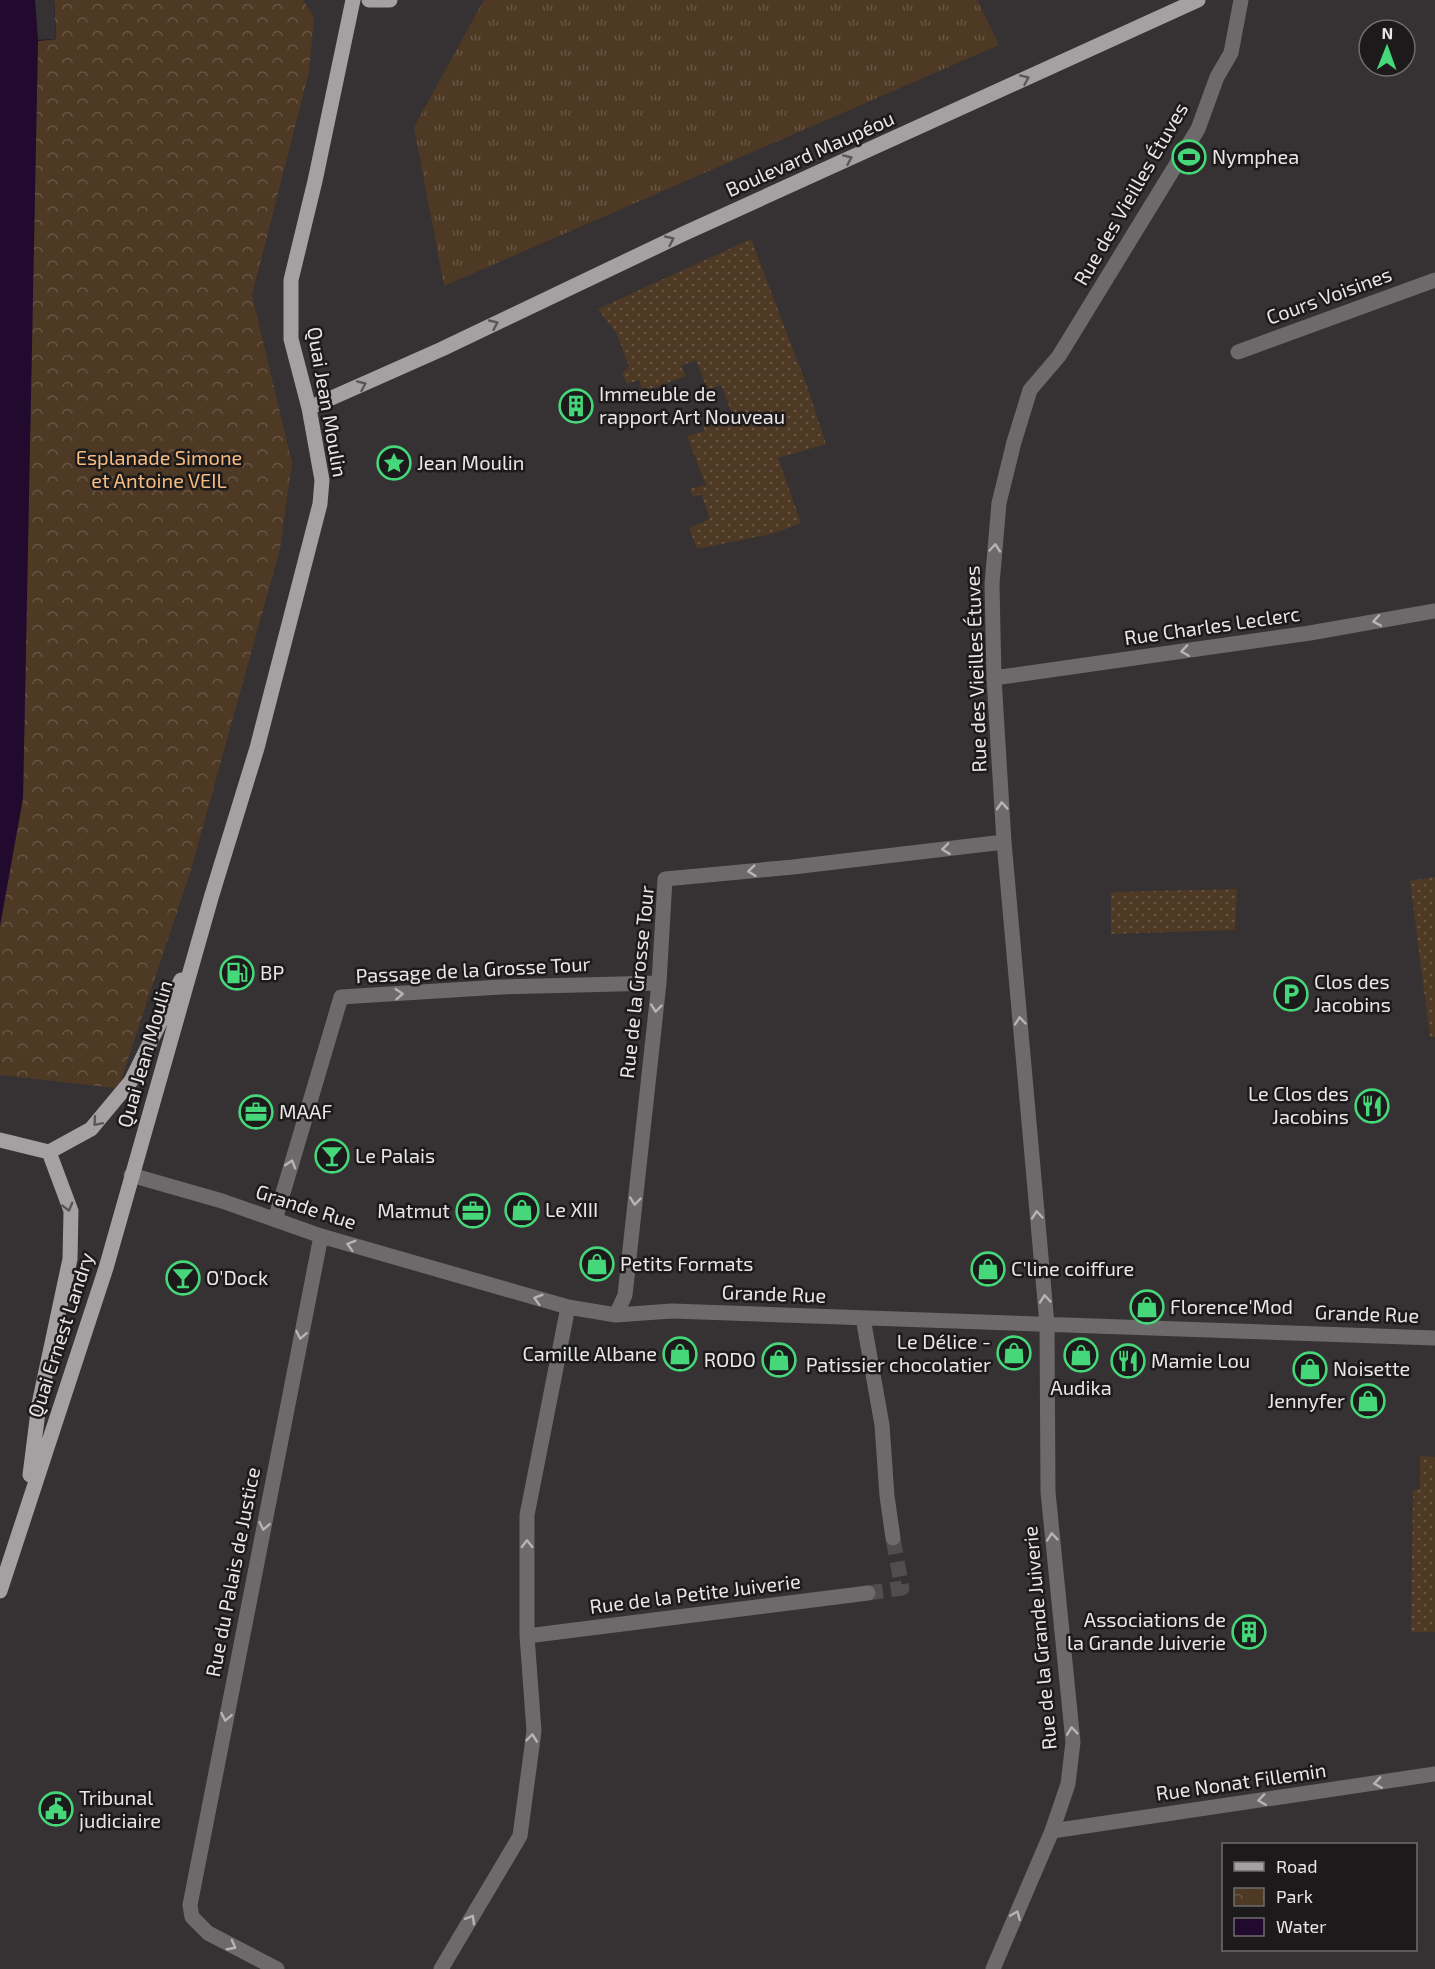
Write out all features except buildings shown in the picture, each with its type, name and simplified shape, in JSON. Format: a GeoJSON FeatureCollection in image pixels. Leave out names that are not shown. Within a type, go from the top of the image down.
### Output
{"type":"FeatureCollection","features":[{"type":"Feature","properties":{"kind":"main road","name":"Quai Jean Moulin"},"geometry":{"type":"LineString","coordinates":[[131,1175],[257,748],[320,504],[322,480],[309,408],[291,339],[291,280],[315,181],[353,0]]}},
{"type":"Feature","properties":{"kind":"main road"},"geometry":{"type":"LineString","coordinates":[[369,0],[390,0]]}},
{"type":"Feature","properties":{"kind":"main road","name":"Boulevard Maupéou"},"geometry":{"type":"LineString","coordinates":[[309,408],[1198,0]]}},
{"type":"Feature","properties":{"kind":"main road","name":"Quai Jean Moulin"},"geometry":{"type":"LineString","coordinates":[[49,1152],[91,1129],[131,1081],[199,945]]}},
{"type":"Feature","properties":{"kind":"main road"},"geometry":{"type":"LineString","coordinates":[[0,1140],[49,1152]]}},
{"type":"Feature","properties":{"kind":"main road","name":"Quai Ernest Landry"},"geometry":{"type":"LineString","coordinates":[[26,1508],[39,1404],[70,1259],[71,1211],[49,1152]]}},
{"type":"Feature","properties":{"kind":"main road","name":"Quai Ernest Landry"},"geometry":{"type":"LineString","coordinates":[[0,1591],[106,1268],[131,1175]]}},
{"type":"Feature","properties":{"kind":"street","name":"Rue des Vieilles Étuves"},"geometry":{"type":"LineString","coordinates":[[1047,1324],[1004,842],[994,678],[992,584],[999,503],[1030,390],[1059,356],[1198,129],[1217,77],[1231,53],[1241,0]]}},
{"type":"Feature","properties":{"kind":"street","name":"Cours Voisines"},"geometry":{"type":"LineString","coordinates":[[1238,352],[1435,280]]}},
{"type":"Feature","properties":{"kind":"street","name":"Rue Charles Leclerc"},"geometry":{"type":"LineString","coordinates":[[994,678],[1310,633],[1435,611]]}},
{"type":"Feature","properties":{"kind":"street","name":"Rue de la Grosse Tour"},"geometry":{"type":"LineString","coordinates":[[616,1315],[626,1295],[659,983],[665,879],[793,867],[1004,842]]}},
{"type":"Feature","properties":{"kind":"street","name":"Passage de la Grosse Tour"},"geometry":{"type":"LineString","coordinates":[[275,1220],[341,997],[501,987],[659,983]]}},
{"type":"Feature","properties":{"kind":"street","name":"Grande Rue"},"geometry":{"type":"LineString","coordinates":[[131,1175],[222,1201],[321,1236],[568,1307],[616,1315],[663,1311],[1435,1338]]}},
{"type":"Feature","properties":{"kind":"street","name":"Rue du Palais de Justice"},"geometry":{"type":"LineString","coordinates":[[277,1969],[208,1933],[192,1917],[190,1905],[321,1236]]}},
{"type":"Feature","properties":{"kind":"street"},"geometry":{"type":"LineString","coordinates":[[441,1969],[520,1836],[534,1731],[527,1636],[527,1515],[568,1307]]}},
{"type":"Feature","properties":{"kind":"street"},"geometry":{"type":"LineString","coordinates":[[863,1317],[882,1425],[893,1538]]}},
{"type":"Feature","properties":{"kind":"street","name":"Rue de la Grande Juiverie"},"geometry":{"type":"LineString","coordinates":[[993,1969],[1053,1831],[1068,1784],[1073,1742],[1048,1492],[1047,1324]]}},
{"type":"Feature","properties":{"kind":"street","name":"Rue de la Petite Juiverie"},"geometry":{"type":"LineString","coordinates":[[527,1636],[868,1593]]}},
{"type":"Feature","properties":{"kind":"street","name":"Rue Nonat Fillemin"},"geometry":{"type":"LineString","coordinates":[[1053,1831],[1435,1773]]}},
{"type":"Feature","properties":{"kind":"green space","name":"Esplanade Simone et Antoine VEIL"},"geometry":{"type":"Polygon","coordinates":[[[54,0],[303,0],[314,17],[309,72],[252,295],[292,463],[280,549],[190,873],[121,1080],[115,1088],[0,1075],[0,926],[23,798],[38,40],[56,39],[54,0]]]}},
{"type":"Feature","properties":{"kind":"green space"},"geometry":{"type":"Polygon","coordinates":[[[484,0],[977,0],[999,45],[444,286],[414,127],[484,0]]]}},
{"type":"Feature","properties":{"kind":"green space"},"geometry":{"type":"Polygon","coordinates":[[[751,239],[807,386],[826,444],[778,458],[801,523],[775,533],[697,549],[689,528],[710,519],[701,494],[693,497],[690,489],[706,485],[687,436],[705,431],[703,427],[733,416],[721,385],[708,390],[696,360],[681,366],[686,376],[643,392],[639,380],[627,384],[622,373],[629,367],[617,334],[598,309],[751,239]]]}},
{"type":"Feature","properties":{"kind":"green space"},"geometry":{"type":"Polygon","coordinates":[[[1435,877],[1435,1037],[1430,1037],[1410,881],[1435,877]]]}},
{"type":"Feature","properties":{"kind":"green space"},"geometry":{"type":"Polygon","coordinates":[[[1237,889],[1235,930],[1111,934],[1111,892],[1237,889]]]}},
{"type":"Feature","properties":{"kind":"green space"},"geometry":{"type":"Polygon","coordinates":[[[1420,1456],[1435,1457],[1435,1632],[1411,1632],[1413,1490],[1420,1489],[1420,1456]]]}},
{"type":"Feature","properties":{"kind":"water"},"geometry":{"type":"Polygon","coordinates":[[[0,0],[54,0],[56,39],[38,41],[23,798],[0,926],[0,0]]]}},
{"type":"Feature","properties":{"kind":"pier"},"geometry":{"type":"Polygon","coordinates":[[[35,0],[54,0],[56,39],[38,40],[35,0]]]}},
{"type":"Feature","properties":{"kind":"tunnel"},"geometry":{"type":"LineString","coordinates":[[868,1593],[902,1588],[893,1538]]}},
{"type":"Feature","properties":{"kind":"place","name":"Nymphea"},"geometry":{"type":"Point","coordinates":[1189,157]}},
{"type":"Feature","properties":{"kind":"place","name":"Immeuble de rapport Art Nouveau"},"geometry":{"type":"Point","coordinates":[576,406]}},
{"type":"Feature","properties":{"kind":"place","name":"Jean Moulin"},"geometry":{"type":"Point","coordinates":[394,463]}},
{"type":"Feature","properties":{"kind":"place","name":"BP"},"geometry":{"type":"Point","coordinates":[237,973]}},
{"type":"Feature","properties":{"kind":"place","name":"Clos des Jacobins"},"geometry":{"type":"Point","coordinates":[1291,994]}},
{"type":"Feature","properties":{"kind":"place","name":"Le Clos des Jacobins"},"geometry":{"type":"Point","coordinates":[1372,1106]}},
{"type":"Feature","properties":{"kind":"place","name":"MAAF"},"geometry":{"type":"Point","coordinates":[256,1112]}},
{"type":"Feature","properties":{"kind":"place","name":"Le Palais"},"geometry":{"type":"Point","coordinates":[332,1156]}},
{"type":"Feature","properties":{"kind":"place","name":"Le XIII"},"geometry":{"type":"Point","coordinates":[522,1210]}},
{"type":"Feature","properties":{"kind":"place","name":"Matmut"},"geometry":{"type":"Point","coordinates":[473,1211]}},
{"type":"Feature","properties":{"kind":"place","name":"Petits Formats"},"geometry":{"type":"Point","coordinates":[597,1264]}},
{"type":"Feature","properties":{"kind":"place","name":"C'line coiffure"},"geometry":{"type":"Point","coordinates":[988,1269]}},
{"type":"Feature","properties":{"kind":"place","name":"O'Dock"},"geometry":{"type":"Point","coordinates":[183,1278]}},
{"type":"Feature","properties":{"kind":"place","name":"Florence'Mod"},"geometry":{"type":"Point","coordinates":[1147,1307]}},
{"type":"Feature","properties":{"kind":"place","name":"Le Délice - Patissier chocolatier"},"geometry":{"type":"Point","coordinates":[1014,1353]}},
{"type":"Feature","properties":{"kind":"place","name":"Camille Albane"},"geometry":{"type":"Point","coordinates":[680,1354]}},
{"type":"Feature","properties":{"kind":"place","name":"Audika"},"geometry":{"type":"Point","coordinates":[1081,1355]}},
{"type":"Feature","properties":{"kind":"place","name":"RODO"},"geometry":{"type":"Point","coordinates":[779,1360]}},
{"type":"Feature","properties":{"kind":"place","name":"Mamie Lou"},"geometry":{"type":"Point","coordinates":[1128,1361]}},
{"type":"Feature","properties":{"kind":"place","name":"Noisette"},"geometry":{"type":"Point","coordinates":[1310,1369]}},
{"type":"Feature","properties":{"kind":"place","name":"Jennyfer"},"geometry":{"type":"Point","coordinates":[1368,1401]}},
{"type":"Feature","properties":{"kind":"place","name":"Associations de la Grande Juiverie"},"geometry":{"type":"Point","coordinates":[1249,1632]}},
{"type":"Feature","properties":{"kind":"place","name":"Tribunal judiciaire"},"geometry":{"type":"Point","coordinates":[56,1809]}}]}
